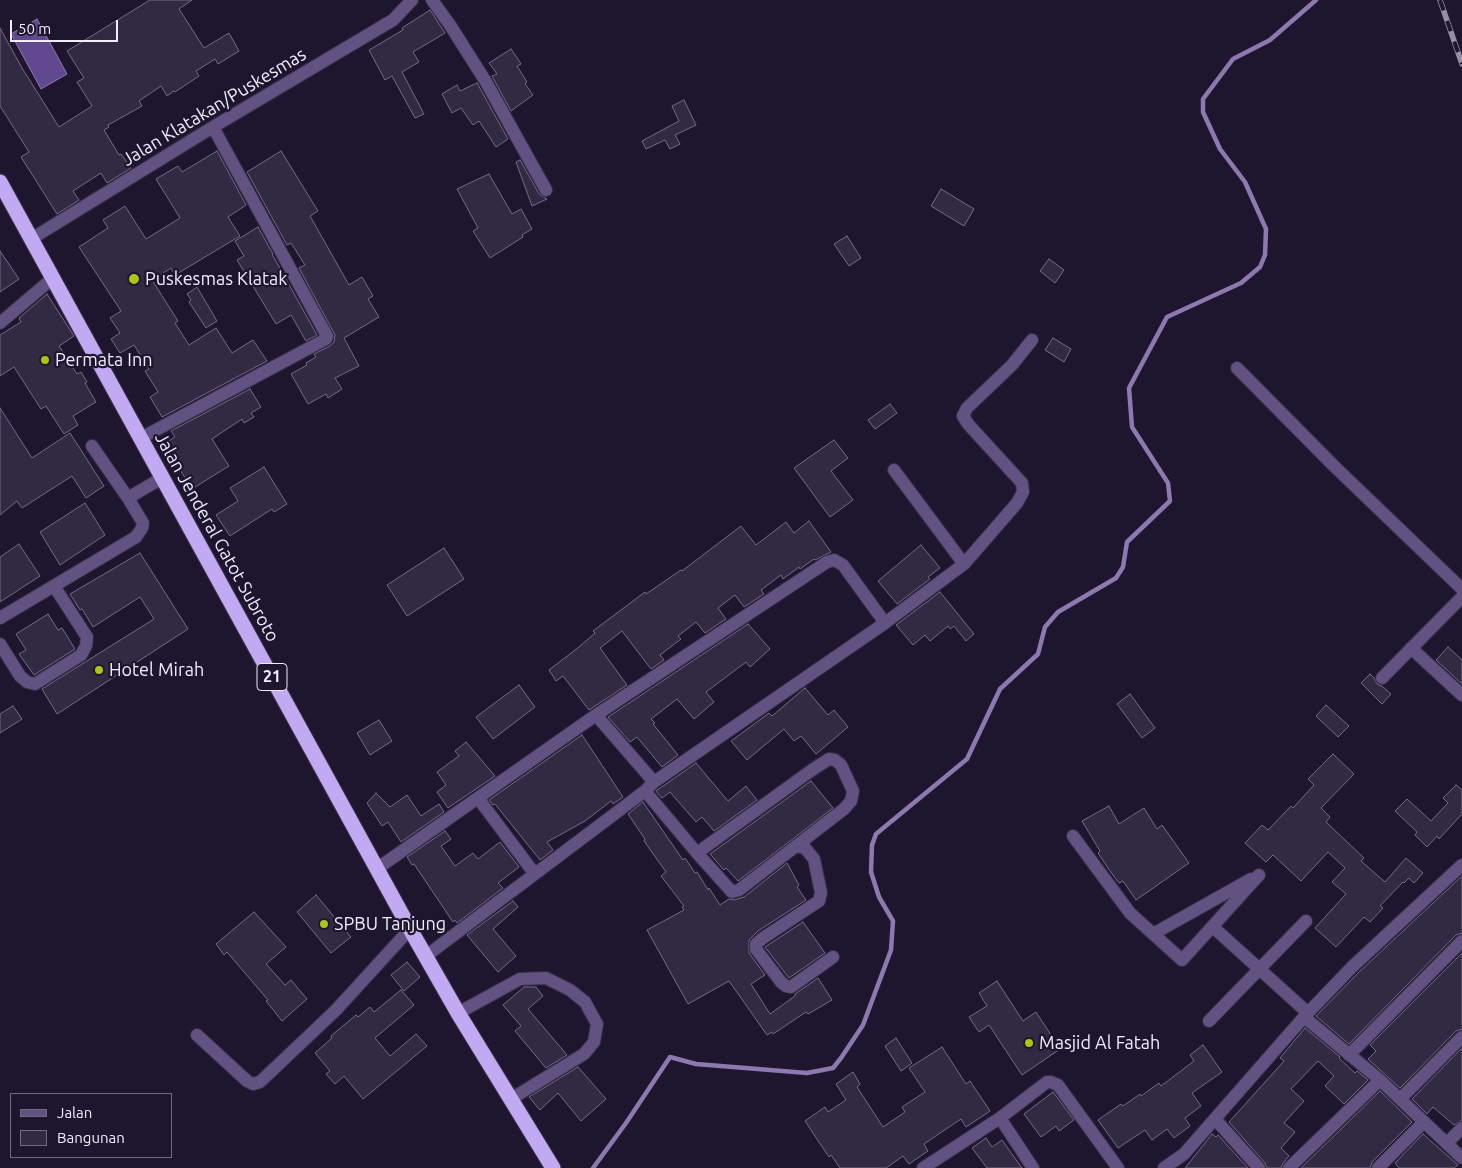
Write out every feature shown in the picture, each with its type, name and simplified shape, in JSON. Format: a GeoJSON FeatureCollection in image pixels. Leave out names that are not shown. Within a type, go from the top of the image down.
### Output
{"type":"FeatureCollection","features":[{"type":"Feature","properties":{"kind":"highway","name":"Jalan Jenderal Gatot Subroto"},"geometry":{"type":"LineString","coordinates":[[2,190],[53,278],[410,929],[458,1013],[553,1168]]}},
{"type":"Feature","properties":{"kind":"street","name":"Jalan Klatakan/Puskesmas"},"geometry":{"type":"LineString","coordinates":[[31,239],[213,127],[393,20],[412,0]]}},
{"type":"Feature","properties":{"kind":"street"},"geometry":{"type":"LineString","coordinates":[[432,0],[486,82],[546,190]]}},
{"type":"Feature","properties":{"kind":"street"},"geometry":{"type":"LineString","coordinates":[[141,438],[326,339],[213,127]]}},
{"type":"Feature","properties":{"kind":"street"},"geometry":{"type":"LineString","coordinates":[[0,323],[53,278]]}},
{"type":"Feature","properties":{"kind":"street"},"geometry":{"type":"LineString","coordinates":[[426,956],[649,786],[885,623],[964,564],[1017,503],[1023,492],[1022,483],[968,424],[964,416],[967,408],[1012,365],[1032,340]]}},
{"type":"Feature","properties":{"kind":"street"},"geometry":{"type":"LineString","coordinates":[[1237,368],[1334,466],[1462,589]]}},
{"type":"Feature","properties":{"kind":"street"},"geometry":{"type":"LineString","coordinates":[[0,618],[136,537],[142,528],[143,523],[128,498],[92,446]]}},
{"type":"Feature","properties":{"kind":"street"},"geometry":{"type":"LineString","coordinates":[[894,470],[964,564]]}},
{"type":"Feature","properties":{"kind":"street"},"geometry":{"type":"LineString","coordinates":[[128,498],[162,478]]}},
{"type":"Feature","properties":{"kind":"street"},"geometry":{"type":"LineString","coordinates":[[378,868],[596,715],[827,562],[834,560],[843,565],[885,623]]}},
{"type":"Feature","properties":{"kind":"street"},"geometry":{"type":"LineString","coordinates":[[0,644],[20,676],[27,682],[35,684],[81,655],[86,646],[87,637],[54,586]]}},
{"type":"Feature","properties":{"kind":"street"},"geometry":{"type":"LineString","coordinates":[[1382,678],[1462,597]]}},
{"type":"Feature","properties":{"kind":"street"},"geometry":{"type":"LineString","coordinates":[[1412,648],[1462,695]]}},
{"type":"Feature","properties":{"kind":"street"},"geometry":{"type":"LineString","coordinates":[[596,715],[697,854],[732,892],[738,890],[796,846],[844,809],[851,801],[853,791],[841,765],[835,760],[829,759],[697,854]]}},
{"type":"Feature","properties":{"kind":"street"},"geometry":{"type":"LineString","coordinates":[[478,798],[534,873]]}},
{"type":"Feature","properties":{"kind":"street"},"geometry":{"type":"LineString","coordinates":[[1072,836],[1130,913],[1153,934],[1182,960],[1259,875],[1153,934]]}},
{"type":"Feature","properties":{"kind":"street"},"geometry":{"type":"LineString","coordinates":[[796,846],[805,848],[814,859],[821,893],[818,901],[763,938],[756,944],[756,948],[780,982],[791,987],[833,957]]}},
{"type":"Feature","properties":{"kind":"street"},"geometry":{"type":"LineString","coordinates":[[1164,1168],[1184,1154],[1306,1015],[1352,967],[1462,865]]}},
{"type":"Feature","properties":{"kind":"street"},"geometry":{"type":"LineString","coordinates":[[1208,1021],[1306,921]]}},
{"type":"Feature","properties":{"kind":"street"},"geometry":{"type":"LineString","coordinates":[[1213,927],[1462,1158]]}},
{"type":"Feature","properties":{"kind":"street"},"geometry":{"type":"LineString","coordinates":[[197,1035],[247,1080],[253,1084],[260,1082],[336,1010],[410,929]]}},
{"type":"Feature","properties":{"kind":"street"},"geometry":{"type":"LineString","coordinates":[[1349,1055],[1461,944]]}},
{"type":"Feature","properties":{"kind":"street"},"geometry":{"type":"LineString","coordinates":[[458,1013],[520,979],[546,978],[570,990],[585,1002],[597,1024],[594,1042],[584,1054],[510,1099]]}},
{"type":"Feature","properties":{"kind":"street"},"geometry":{"type":"LineString","coordinates":[[1400,1099],[1462,1037]]}},
{"type":"Feature","properties":{"kind":"street"},"geometry":{"type":"LineString","coordinates":[[1289,1168],[1380,1080]]}},
{"type":"Feature","properties":{"kind":"street"},"geometry":{"type":"LineString","coordinates":[[923,1168],[1000,1118],[1047,1082],[1058,1085],[1118,1168]]}},
{"type":"Feature","properties":{"kind":"street"},"geometry":{"type":"LineString","coordinates":[[1000,1118],[1033,1168]]}},
{"type":"Feature","properties":{"kind":"street"},"geometry":{"type":"LineString","coordinates":[[1215,1119],[1259,1168]]}},
{"type":"Feature","properties":{"kind":"street"},"geometry":{"type":"LineString","coordinates":[[1378,1168],[1424,1122]]}},
{"type":"Feature","properties":{"kind":"street"},"geometry":{"type":"LineString","coordinates":[[1447,1144],[1462,1128]]}},
{"type":"Feature","properties":{"kind":"shaded area"},"geometry":{"type":"Polygon","coordinates":[[[37,19],[67,74],[41,89],[11,34],[37,19]]]}},
{"type":"Feature","properties":{"kind":"building"},"geometry":{"type":"Polygon","coordinates":[[[150,0],[192,0],[179,9],[204,48],[229,33],[239,51],[218,64],[215,59],[196,71],[199,76],[167,96],[161,86],[139,101],[142,106],[108,125],[109,127],[104,130],[119,155],[121,154],[131,168],[107,183],[101,173],[73,191],[79,200],[57,214],[21,157],[29,152],[0,106],[0,28],[22,68],[59,127],[92,106],[77,82],[84,78],[67,51],[150,0]]]}},
{"type":"Feature","properties":{"kind":"building"},"geometry":{"type":"Polygon","coordinates":[[[430,10],[445,33],[413,52],[419,62],[402,72],[424,114],[415,118],[392,76],[385,80],[369,50],[403,30],[402,28],[430,10]]]}},
{"type":"Feature","properties":{"kind":"building"},"geometry":{"type":"Polygon","coordinates":[[[511,49],[521,64],[517,66],[527,82],[525,84],[533,95],[511,111],[492,76],[497,74],[489,63],[511,49]]]}},
{"type":"Feature","properties":{"kind":"building"},"geometry":{"type":"Polygon","coordinates":[[[477,83],[508,139],[496,147],[479,121],[473,125],[461,108],[452,113],[442,94],[457,85],[460,91],[477,83]]]}},
{"type":"Feature","properties":{"kind":"building"},"geometry":{"type":"Polygon","coordinates":[[[684,100],[696,125],[675,135],[680,144],[670,149],[665,140],[646,149],[642,141],[679,121],[672,106],[684,100]]]}},
{"type":"Feature","properties":{"kind":"building"},"geometry":{"type":"Polygon","coordinates":[[[217,151],[246,205],[228,217],[240,236],[175,275],[171,268],[152,280],[178,321],[175,323],[189,345],[216,328],[232,353],[253,340],[267,361],[162,417],[150,397],[158,392],[145,371],[149,369],[134,345],[120,353],[111,339],[120,333],[110,318],[121,311],[79,247],[108,228],[103,220],[125,206],[146,239],[180,218],[156,179],[178,166],[182,172],[217,151]]]}},
{"type":"Feature","properties":{"kind":"building"},"geometry":{"type":"Polygon","coordinates":[[[281,151],[318,211],[310,216],[349,285],[362,277],[373,296],[368,299],[379,317],[344,338],[359,366],[335,378],[342,389],[328,398],[326,394],[308,404],[291,374],[307,365],[306,363],[316,357],[314,354],[330,346],[334,342],[335,335],[299,268],[305,265],[291,243],[287,245],[247,172],[281,151]]]}},
{"type":"Feature","properties":{"kind":"building"},"geometry":{"type":"Polygon","coordinates":[[[520,160],[539,194],[547,199],[532,206],[516,162],[520,160]]]}},
{"type":"Feature","properties":{"kind":"building"},"geometry":{"type":"Polygon","coordinates":[[[489,174],[512,214],[521,209],[532,229],[490,258],[473,231],[478,228],[457,189],[489,174]]]}},
{"type":"Feature","properties":{"kind":"building"},"geometry":{"type":"Polygon","coordinates":[[[941,189],[974,209],[964,226],[931,206],[941,189]]]}},
{"type":"Feature","properties":{"kind":"building"},"geometry":{"type":"Polygon","coordinates":[[[258,227],[317,335],[306,341],[291,315],[276,324],[237,260],[244,256],[235,241],[258,227]]]}},
{"type":"Feature","properties":{"kind":"building"},"geometry":{"type":"Polygon","coordinates":[[[847,236],[861,258],[849,266],[834,244],[847,236]]]}},
{"type":"Feature","properties":{"kind":"building"},"geometry":{"type":"Polygon","coordinates":[[[0,251],[19,279],[0,292],[0,251]]]}},
{"type":"Feature","properties":{"kind":"building"},"geometry":{"type":"Polygon","coordinates":[[[1049,259],[1064,270],[1055,283],[1040,271],[1049,259]]]}},
{"type":"Feature","properties":{"kind":"building"},"geometry":{"type":"Polygon","coordinates":[[[197,287],[217,321],[206,328],[189,302],[191,300],[187,294],[197,287]]]}},
{"type":"Feature","properties":{"kind":"building"},"geometry":{"type":"Polygon","coordinates":[[[47,294],[74,336],[59,346],[77,374],[81,372],[96,402],[73,416],[78,425],[64,434],[46,406],[41,409],[14,367],[0,376],[0,335],[21,322],[19,318],[47,294]]]}},
{"type":"Feature","properties":{"kind":"building"},"geometry":{"type":"Polygon","coordinates":[[[1053,338],[1071,349],[1064,362],[1045,350],[1053,338]]]}},
{"type":"Feature","properties":{"kind":"building"},"geometry":{"type":"Polygon","coordinates":[[[250,389],[261,407],[251,413],[254,417],[244,423],[242,419],[212,439],[229,466],[192,489],[164,444],[175,437],[171,431],[250,389]]]}},
{"type":"Feature","properties":{"kind":"building"},"geometry":{"type":"Polygon","coordinates":[[[890,404],[897,413],[875,429],[868,420],[890,404]]]}},
{"type":"Feature","properties":{"kind":"building"},"geometry":{"type":"Polygon","coordinates":[[[0,408],[32,458],[70,433],[104,486],[86,498],[72,476],[22,508],[17,501],[0,515],[0,408]]]}},
{"type":"Feature","properties":{"kind":"building"},"geometry":{"type":"Polygon","coordinates":[[[834,440],[848,458],[831,471],[853,500],[830,517],[794,468],[834,440]]]}},
{"type":"Feature","properties":{"kind":"building"},"geometry":{"type":"Polygon","coordinates":[[[264,467],[287,504],[274,512],[272,509],[230,536],[216,515],[238,501],[230,488],[264,467]]]}},
{"type":"Feature","properties":{"kind":"building"},"geometry":{"type":"Polygon","coordinates":[[[85,503],[105,535],[60,565],[40,532],[85,503]]]}},
{"type":"Feature","properties":{"kind":"building"},"geometry":{"type":"Polygon","coordinates":[[[809,521],[831,552],[814,559],[800,569],[799,567],[783,579],[781,575],[761,590],[764,594],[744,607],[735,595],[718,608],[726,619],[705,633],[696,622],[678,636],[681,639],[660,655],[664,660],[651,669],[622,631],[600,648],[627,685],[589,710],[563,676],[556,681],[549,670],[595,633],[593,631],[645,592],[646,594],[682,571],[741,526],[756,545],[786,522],[794,533],[809,521]]]}},
{"type":"Feature","properties":{"kind":"building"},"geometry":{"type":"Polygon","coordinates":[[[19,544],[40,576],[0,602],[0,557],[19,544]]]}},
{"type":"Feature","properties":{"kind":"building"},"geometry":{"type":"Polygon","coordinates":[[[921,545],[940,568],[928,577],[930,579],[897,604],[878,581],[921,545]]]}},
{"type":"Feature","properties":{"kind":"building"},"geometry":{"type":"Polygon","coordinates":[[[444,548],[464,579],[407,616],[387,585],[444,548]]]}},
{"type":"Feature","properties":{"kind":"building"},"geometry":{"type":"Polygon","coordinates":[[[140,553],[188,629],[57,714],[42,689],[154,619],[140,597],[93,627],[70,594],[140,553]]]}},
{"type":"Feature","properties":{"kind":"building"},"geometry":{"type":"Polygon","coordinates":[[[940,592],[974,634],[966,641],[954,626],[950,629],[948,626],[930,641],[925,635],[913,645],[896,625],[940,592]]]}},
{"type":"Feature","properties":{"kind":"building"},"geometry":{"type":"Polygon","coordinates":[[[48,614],[58,630],[62,628],[75,649],[34,675],[19,654],[26,650],[16,634],[48,614]]]}},
{"type":"Feature","properties":{"kind":"building"},"geometry":{"type":"Polygon","coordinates":[[[748,624],[770,649],[750,667],[746,662],[706,692],[714,702],[694,719],[677,699],[651,719],[678,755],[662,767],[637,737],[630,742],[608,717],[748,624]]]}},
{"type":"Feature","properties":{"kind":"building"},"geometry":{"type":"Polygon","coordinates":[[[1448,647],[1462,660],[1462,684],[1436,660],[1448,647]]]}},
{"type":"Feature","properties":{"kind":"building"},"geometry":{"type":"Polygon","coordinates":[[[1370,674],[1377,684],[1391,694],[1382,704],[1361,683],[1370,674]]]}},
{"type":"Feature","properties":{"kind":"building"},"geometry":{"type":"Polygon","coordinates":[[[519,685],[535,707],[493,739],[476,717],[519,685]]]}},
{"type":"Feature","properties":{"kind":"building"},"geometry":{"type":"Polygon","coordinates":[[[805,688],[828,715],[834,710],[848,727],[816,754],[801,736],[794,741],[784,729],[747,760],[731,741],[769,713],[772,716],[805,688]]]}},
{"type":"Feature","properties":{"kind":"building"},"geometry":{"type":"Polygon","coordinates":[[[1130,694],[1155,728],[1142,738],[1117,704],[1130,694]]]}},
{"type":"Feature","properties":{"kind":"building"},"geometry":{"type":"Polygon","coordinates":[[[1326,705],[1349,726],[1338,737],[1316,716],[1326,705]]]}},
{"type":"Feature","properties":{"kind":"building"},"geometry":{"type":"Polygon","coordinates":[[[13,706],[22,719],[0,733],[0,714],[13,706]]]}},
{"type":"Feature","properties":{"kind":"building"},"geometry":{"type":"Polygon","coordinates":[[[379,720],[392,741],[370,755],[357,733],[379,720]]]}},
{"type":"Feature","properties":{"kind":"building"},"geometry":{"type":"Polygon","coordinates":[[[582,735],[623,797],[613,804],[611,801],[585,821],[547,842],[553,850],[540,860],[495,804],[493,805],[489,800],[582,735]]]}},
{"type":"Feature","properties":{"kind":"building"},"geometry":{"type":"Polygon","coordinates":[[[466,742],[495,776],[448,808],[437,792],[446,785],[437,772],[459,756],[455,751],[466,742]]]}},
{"type":"Feature","properties":{"kind":"building"},"geometry":{"type":"Polygon","coordinates":[[[1333,754],[1354,774],[1321,808],[1330,817],[1326,822],[1364,858],[1361,861],[1385,882],[1406,858],[1423,873],[1414,883],[1409,878],[1403,882],[1380,906],[1383,908],[1370,922],[1364,917],[1336,947],[1315,928],[1346,894],[1332,882],[1345,868],[1328,852],[1301,881],[1273,855],[1266,862],[1245,843],[1262,825],[1268,830],[1291,806],[1293,808],[1314,785],[1308,779],[1333,754]]]}},
{"type":"Feature","properties":{"kind":"building"},"geometry":{"type":"Polygon","coordinates":[[[696,763],[728,801],[746,786],[757,800],[714,831],[702,817],[696,822],[670,792],[662,798],[656,791],[696,763]]]}},
{"type":"Feature","properties":{"kind":"building"},"geometry":{"type":"Polygon","coordinates":[[[811,781],[833,808],[738,881],[726,868],[724,870],[710,854],[811,781]]]}},
{"type":"Feature","properties":{"kind":"building"},"geometry":{"type":"Polygon","coordinates":[[[1456,785],[1462,790],[1462,814],[1439,839],[1437,836],[1427,847],[1415,835],[1417,832],[1395,811],[1407,799],[1431,821],[1448,803],[1443,798],[1456,785]]]}},
{"type":"Feature","properties":{"kind":"building"},"geometry":{"type":"Polygon","coordinates":[[[376,793],[390,807],[407,795],[421,816],[439,804],[444,812],[401,842],[388,822],[382,826],[367,803],[376,793]]]}},
{"type":"Feature","properties":{"kind":"building"},"geometry":{"type":"Polygon","coordinates":[[[643,802],[683,860],[685,858],[695,873],[697,872],[720,905],[729,899],[734,900],[744,897],[787,863],[799,885],[797,887],[806,900],[758,931],[749,940],[749,953],[765,975],[751,984],[770,1014],[818,978],[832,1000],[808,1014],[806,1012],[773,1034],[772,1032],[767,1035],[729,981],[688,1004],[647,930],[684,910],[682,907],[684,906],[661,876],[666,872],[628,814],[643,802]]]}},
{"type":"Feature","properties":{"kind":"building"},"geometry":{"type":"Polygon","coordinates":[[[1109,806],[1119,824],[1144,808],[1157,829],[1162,825],[1189,863],[1136,900],[1123,881],[1119,883],[1110,871],[1098,853],[1100,851],[1082,821],[1109,806]]]}},
{"type":"Feature","properties":{"kind":"building"},"geometry":{"type":"Polygon","coordinates":[[[445,831],[451,839],[441,846],[455,866],[473,853],[478,859],[500,842],[519,867],[498,883],[503,888],[457,923],[455,920],[453,922],[414,864],[412,865],[407,857],[445,831]]]}},
{"type":"Feature","properties":{"kind":"building"},"geometry":{"type":"Polygon","coordinates":[[[1462,876],[1462,933],[1456,935],[1349,1044],[1316,1016],[1358,973],[1462,876]]]}},
{"type":"Feature","properties":{"kind":"building","name":"SPBU Tanjung"},"geometry":{"type":"Polygon","coordinates":[[[316,895],[351,937],[331,953],[297,912],[316,895]]]}},
{"type":"Feature","properties":{"kind":"building"},"geometry":{"type":"Polygon","coordinates":[[[513,901],[518,907],[493,929],[516,956],[498,972],[467,935],[513,901]]]}},
{"type":"Feature","properties":{"kind":"building"},"geometry":{"type":"Polygon","coordinates":[[[254,912],[286,947],[266,964],[285,985],[291,980],[307,999],[282,1021],[266,1001],[268,1000],[227,952],[224,955],[216,944],[254,912]]]}},
{"type":"Feature","properties":{"kind":"building"},"geometry":{"type":"Polygon","coordinates":[[[803,922],[825,953],[789,978],[765,947],[803,922]]]}},
{"type":"Feature","properties":{"kind":"building"},"geometry":{"type":"Polygon","coordinates":[[[1462,953],[1462,1029],[1456,1031],[1400,1088],[1368,1059],[1376,1051],[1370,1045],[1462,953]]]}},
{"type":"Feature","properties":{"kind":"building"},"geometry":{"type":"Polygon","coordinates":[[[407,962],[420,977],[404,991],[391,975],[407,962]]]}},
{"type":"Feature","properties":{"kind":"building"},"geometry":{"type":"Polygon","coordinates":[[[997,981],[1023,1021],[1036,1012],[1060,1049],[1022,1075],[989,1025],[979,1032],[969,1017],[987,1006],[979,993],[997,981]]]}},
{"type":"Feature","properties":{"kind":"building"},"geometry":{"type":"Polygon","coordinates":[[[524,987],[536,987],[543,996],[528,1009],[567,1055],[546,1068],[515,1031],[521,1026],[503,1005],[524,987]]]}},
{"type":"Feature","properties":{"kind":"building"},"geometry":{"type":"Polygon","coordinates":[[[401,990],[414,1005],[375,1038],[390,1056],[416,1034],[427,1046],[363,1099],[344,1076],[335,1084],[326,1074],[330,1071],[315,1053],[332,1038],[331,1036],[356,1015],[358,1017],[370,1007],[374,1012],[401,990]]]}},
{"type":"Feature","properties":{"kind":"building"},"geometry":{"type":"Polygon","coordinates":[[[1305,1028],[1340,1057],[1355,1073],[1357,1071],[1368,1080],[1344,1104],[1325,1086],[1334,1076],[1318,1061],[1291,1089],[1304,1101],[1284,1123],[1295,1132],[1281,1148],[1289,1156],[1281,1168],[1267,1168],[1265,1163],[1229,1122],[1284,1061],[1280,1058],[1305,1028]]]}},
{"type":"Feature","properties":{"kind":"building"},"geometry":{"type":"Polygon","coordinates":[[[896,1038],[912,1063],[901,1071],[885,1046],[896,1038]]]}},
{"type":"Feature","properties":{"kind":"building"},"geometry":{"type":"Polygon","coordinates":[[[1203,1045],[1222,1072],[1192,1093],[1201,1106],[1185,1118],[1190,1126],[1174,1138],[1167,1129],[1152,1140],[1145,1130],[1118,1148],[1098,1120],[1121,1104],[1123,1106],[1140,1094],[1141,1096],[1159,1083],[1161,1086],[1194,1061],[1190,1055],[1203,1045]]]}},
{"type":"Feature","properties":{"kind":"building"},"geometry":{"type":"Polygon","coordinates":[[[942,1047],[966,1084],[970,1081],[990,1111],[966,1127],[961,1119],[924,1144],[928,1151],[909,1164],[903,1156],[886,1168],[840,1168],[831,1155],[829,1157],[805,1121],[825,1107],[828,1112],[846,1100],[836,1084],[853,1072],[860,1084],[857,1087],[883,1127],[905,1112],[902,1107],[925,1092],[909,1068],[942,1047]]]}},
{"type":"Feature","properties":{"kind":"building"},"geometry":{"type":"Polygon","coordinates":[[[1462,1048],[1462,1120],[1454,1125],[1433,1107],[1427,1114],[1412,1099],[1462,1048]]]}},
{"type":"Feature","properties":{"kind":"building"},"geometry":{"type":"Polygon","coordinates":[[[578,1067],[606,1099],[581,1121],[558,1093],[540,1110],[529,1097],[578,1067]]]}},
{"type":"Feature","properties":{"kind":"building"},"geometry":{"type":"Polygon","coordinates":[[[1380,1091],[1412,1122],[1372,1162],[1370,1168],[1301,1168],[1380,1091]]]}},
{"type":"Feature","properties":{"kind":"building"},"geometry":{"type":"Polygon","coordinates":[[[1053,1092],[1074,1120],[1059,1131],[1056,1126],[1041,1137],[1024,1114],[1053,1092]]]}},
{"type":"Feature","properties":{"kind":"building"},"geometry":{"type":"Polygon","coordinates":[[[1212,1134],[1216,1137],[1218,1135],[1248,1168],[1185,1168],[1212,1134]]]}},
{"type":"Feature","properties":{"kind":"building"},"geometry":{"type":"Polygon","coordinates":[[[1423,1134],[1458,1165],[1454,1168],[1399,1168],[1395,1163],[1423,1134]]]}},
{"type":"Feature","properties":{"kind":"building"},"geometry":{"type":"Polygon","coordinates":[[[986,1138],[992,1147],[1002,1140],[1022,1168],[987,1168],[972,1148],[986,1138]]]}},
{"type":"Feature","properties":{"kind":"waterway"},"geometry":{"type":"LineString","coordinates":[[593,1168],[670,1057],[696,1064],[807,1073],[833,1068],[863,1025],[891,950],[893,921],[879,897],[871,872],[872,845],[876,834],[967,759],[1000,689],[1038,654],[1045,627],[1058,612],[1116,578],[1123,567],[1127,542],[1170,501],[1168,483],[1132,427],[1129,388],[1167,317],[1241,283],[1260,267],[1265,255],[1266,229],[1245,182],[1220,149],[1203,112],[1203,99],[1233,59],[1270,40],[1316,0]]}},
{"type":"Feature","properties":{"kind":"railway"},"geometry":{"type":"LineString","coordinates":[[1440,0],[1462,64]]}},
{"type":"Feature","properties":{"kind":"place","name":"Puskesmas Klatak"},"geometry":{"type":"Point","coordinates":[134,279]}},
{"type":"Feature","properties":{"kind":"place","name":"Permata Inn"},"geometry":{"type":"Point","coordinates":[45,360]}},
{"type":"Feature","properties":{"kind":"place","name":"Hotel Mirah"},"geometry":{"type":"Point","coordinates":[99,670]}},
{"type":"Feature","properties":{"kind":"place","name":"SPBU Tanjung"},"geometry":{"type":"Point","coordinates":[324,924]}},
{"type":"Feature","properties":{"kind":"place","name":"Masjid Al Fatah"},"geometry":{"type":"Point","coordinates":[1029,1043]}}]}
